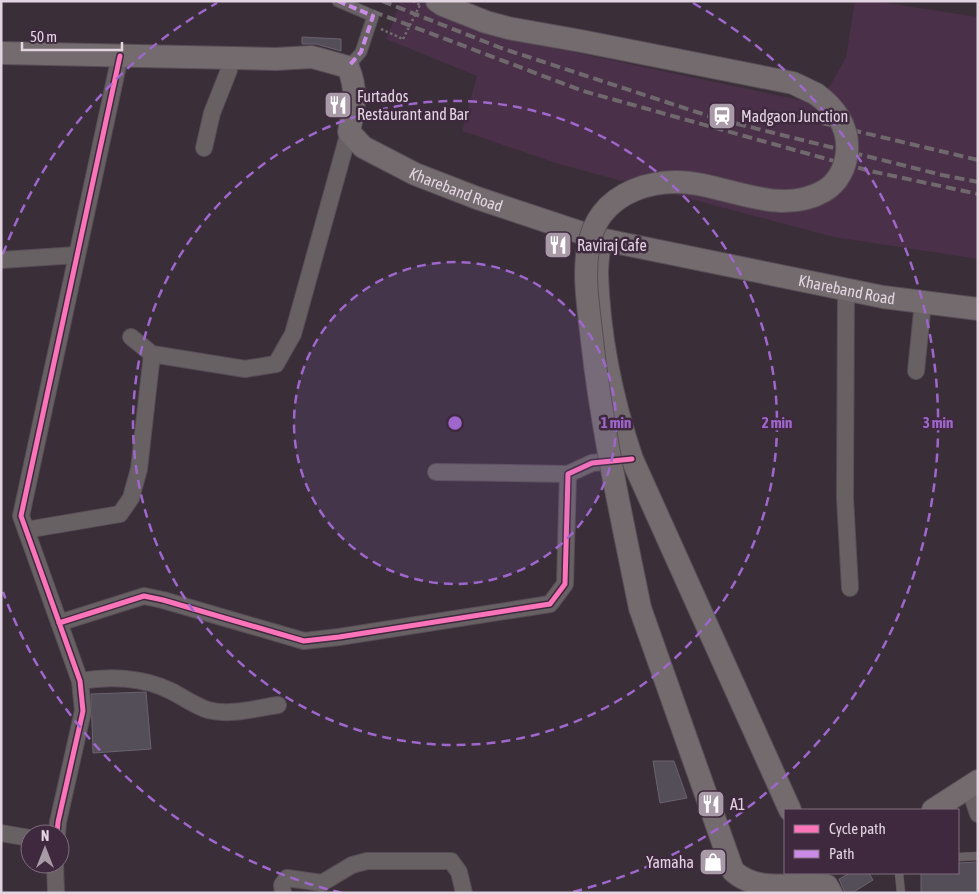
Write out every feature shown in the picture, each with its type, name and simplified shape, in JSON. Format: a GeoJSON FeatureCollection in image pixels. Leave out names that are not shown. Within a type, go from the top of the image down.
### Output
{"type":"FeatureCollection","features":[{"type":"Feature","properties":{"kind":"main road"},"geometry":{"type":"LineString","coordinates":[[429,3],[443,5],[486,22],[508,28],[793,83],[816,94],[830,104],[846,132],[848,148],[839,176],[831,187],[803,199],[768,200],[694,184],[675,182],[650,185],[633,190],[617,199],[601,215],[588,249],[586,268],[597,378],[605,434],[640,608],[733,871],[741,882],[754,890],[768,892],[829,881]]}},
{"type":"Feature","properties":{"kind":"main road"},"geometry":{"type":"LineString","coordinates":[[1,53],[276,59],[312,57],[348,67],[353,79],[356,98],[349,132]]}},
{"type":"Feature","properties":{"kind":"main road","name":"Khareband Road"},"geometry":{"type":"LineString","coordinates":[[349,132],[363,147],[415,174],[477,198],[600,239],[846,290],[978,309]]}},
{"type":"Feature","properties":{"kind":"main road"},"geometry":{"type":"LineString","coordinates":[[600,239],[597,272],[604,346],[621,426],[632,459],[790,809]]}},
{"type":"Feature","properties":{"kind":"main road"},"geometry":{"type":"LineString","coordinates":[[935,809],[973,784]]}},
{"type":"Feature","properties":{"kind":"street"},"geometry":{"type":"LineString","coordinates":[[338,1],[373,16],[361,52],[348,67]]}},
{"type":"Feature","properties":{"kind":"street"},"geometry":{"type":"LineString","coordinates":[[58,824],[84,710],[80,681],[21,516],[120,56]]}},
{"type":"Feature","properties":{"kind":"street"},"geometry":{"type":"LineString","coordinates":[[204,148],[212,113],[229,70],[229,58]]}},
{"type":"Feature","properties":{"kind":"street"},"geometry":{"type":"LineString","coordinates":[[131,337],[152,354],[245,369],[276,364],[293,334],[349,132]]}},
{"type":"Feature","properties":{"kind":"street"},"geometry":{"type":"LineString","coordinates":[[1,260],[77,255]]}},
{"type":"Feature","properties":{"kind":"street"},"geometry":{"type":"LineString","coordinates":[[846,290],[845,498],[850,588]]}},
{"type":"Feature","properties":{"kind":"street"},"geometry":{"type":"LineString","coordinates":[[916,371],[923,302]]}},
{"type":"Feature","properties":{"kind":"street"},"geometry":{"type":"LineString","coordinates":[[26,530],[120,514],[124,509],[131,498],[139,469],[152,354]]}},
{"type":"Feature","properties":{"kind":"street"},"geometry":{"type":"LineString","coordinates":[[436,472],[568,474],[592,463],[632,459]]}},
{"type":"Feature","properties":{"kind":"street"},"geometry":{"type":"LineString","coordinates":[[59,623],[144,596],[304,641],[550,604],[565,584],[568,474]]}},
{"type":"Feature","properties":{"kind":"street"},"geometry":{"type":"LineString","coordinates":[[80,681],[113,678],[148,682],[163,687],[208,710],[222,712],[278,705]]}},
{"type":"Feature","properties":{"kind":"street"},"geometry":{"type":"LineString","coordinates":[[973,784],[978,814]]}},
{"type":"Feature","properties":{"kind":"street"},"geometry":{"type":"LineString","coordinates":[[1,833],[20,836]]}},
{"type":"Feature","properties":{"kind":"street"},"geometry":{"type":"LineString","coordinates":[[283,893],[282,885],[287,878],[322,884],[352,865],[367,861],[451,861],[459,872],[464,893]]}},
{"type":"Feature","properties":{"kind":"street"},"geometry":{"type":"LineString","coordinates":[[55,874],[56,893]]}},
{"type":"Feature","properties":{"kind":"lane"},"geometry":{"type":"LineString","coordinates":[[959,857],[978,856]]}},
{"type":"Feature","properties":{"kind":"lane"},"geometry":{"type":"LineString","coordinates":[[899,874],[901,893]]}},
{"type":"Feature","properties":{"kind":"path"},"geometry":{"type":"LineString","coordinates":[[378,27],[404,39],[429,3],[413,1]]}},
{"type":"Feature","properties":{"kind":"shaded area","name":"Madgaon Junction"},"geometry":{"type":"Polygon","coordinates":[[[401,1],[422,1],[507,38],[809,102],[830,86],[846,57],[855,1],[874,1],[978,17],[978,259],[834,237],[562,165],[462,131],[477,76],[386,39],[401,1]]]}},
{"type":"Feature","properties":{"kind":"building"},"geometry":{"type":"Polygon","coordinates":[[[302,37],[341,39],[341,51],[316,44],[302,44],[302,37]]]}},
{"type":"Feature","properties":{"kind":"building"},"geometry":{"type":"Polygon","coordinates":[[[146,692],[151,749],[93,753],[91,694],[146,692]]]}},
{"type":"Feature","properties":{"kind":"building"},"geometry":{"type":"Polygon","coordinates":[[[653,761],[674,761],[687,798],[660,803],[653,761]]]}},
{"type":"Feature","properties":{"kind":"building"},"geometry":{"type":"Polygon","coordinates":[[[978,862],[978,893],[921,893],[921,874],[959,874],[959,863],[978,862]]]}},
{"type":"Feature","properties":{"kind":"building"},"geometry":{"type":"Polygon","coordinates":[[[848,874],[870,874],[873,880],[852,893],[845,893],[839,879],[848,874]]]}},
{"type":"Feature","properties":{"kind":"railway"},"geometry":{"type":"LineString","coordinates":[[345,1],[583,91],[870,171],[978,194]]}},
{"type":"Feature","properties":{"kind":"railway"},"geometry":{"type":"LineString","coordinates":[[382,1],[501,48],[718,119],[942,175],[978,182]]}},
{"type":"Feature","properties":{"kind":"railway"},"geometry":{"type":"LineString","coordinates":[[793,116],[978,160]]}},
{"type":"Feature","properties":{"kind":"marked path"},"geometry":{"type":"LineString","coordinates":[[338,1],[373,16],[361,52],[348,67]]}},
{"type":"Feature","properties":{"kind":"cycle path"},"geometry":{"type":"LineString","coordinates":[[58,824],[83,711],[80,681],[21,516],[120,56]]}},
{"type":"Feature","properties":{"kind":"cycle path"},"geometry":{"type":"LineString","coordinates":[[59,623],[144,596],[304,641],[550,604],[565,584],[568,474],[592,463],[632,459]]}},
{"type":"Feature","properties":{"kind":"place","name":"Furtados Restaurant and Bar"},"geometry":{"type":"Point","coordinates":[338,105]}},
{"type":"Feature","properties":{"kind":"place","name":"Madgaon Junction"},"geometry":{"type":"Point","coordinates":[722,116]}},
{"type":"Feature","properties":{"kind":"place","name":"Raviraj Cafe"},"geometry":{"type":"Point","coordinates":[558,245]}},
{"type":"Feature","properties":{"kind":"place","name":"A1"},"geometry":{"type":"Point","coordinates":[711,804]}},
{"type":"Feature","properties":{"kind":"place","name":"Yamaha"},"geometry":{"type":"Point","coordinates":[713,862]}}]}
